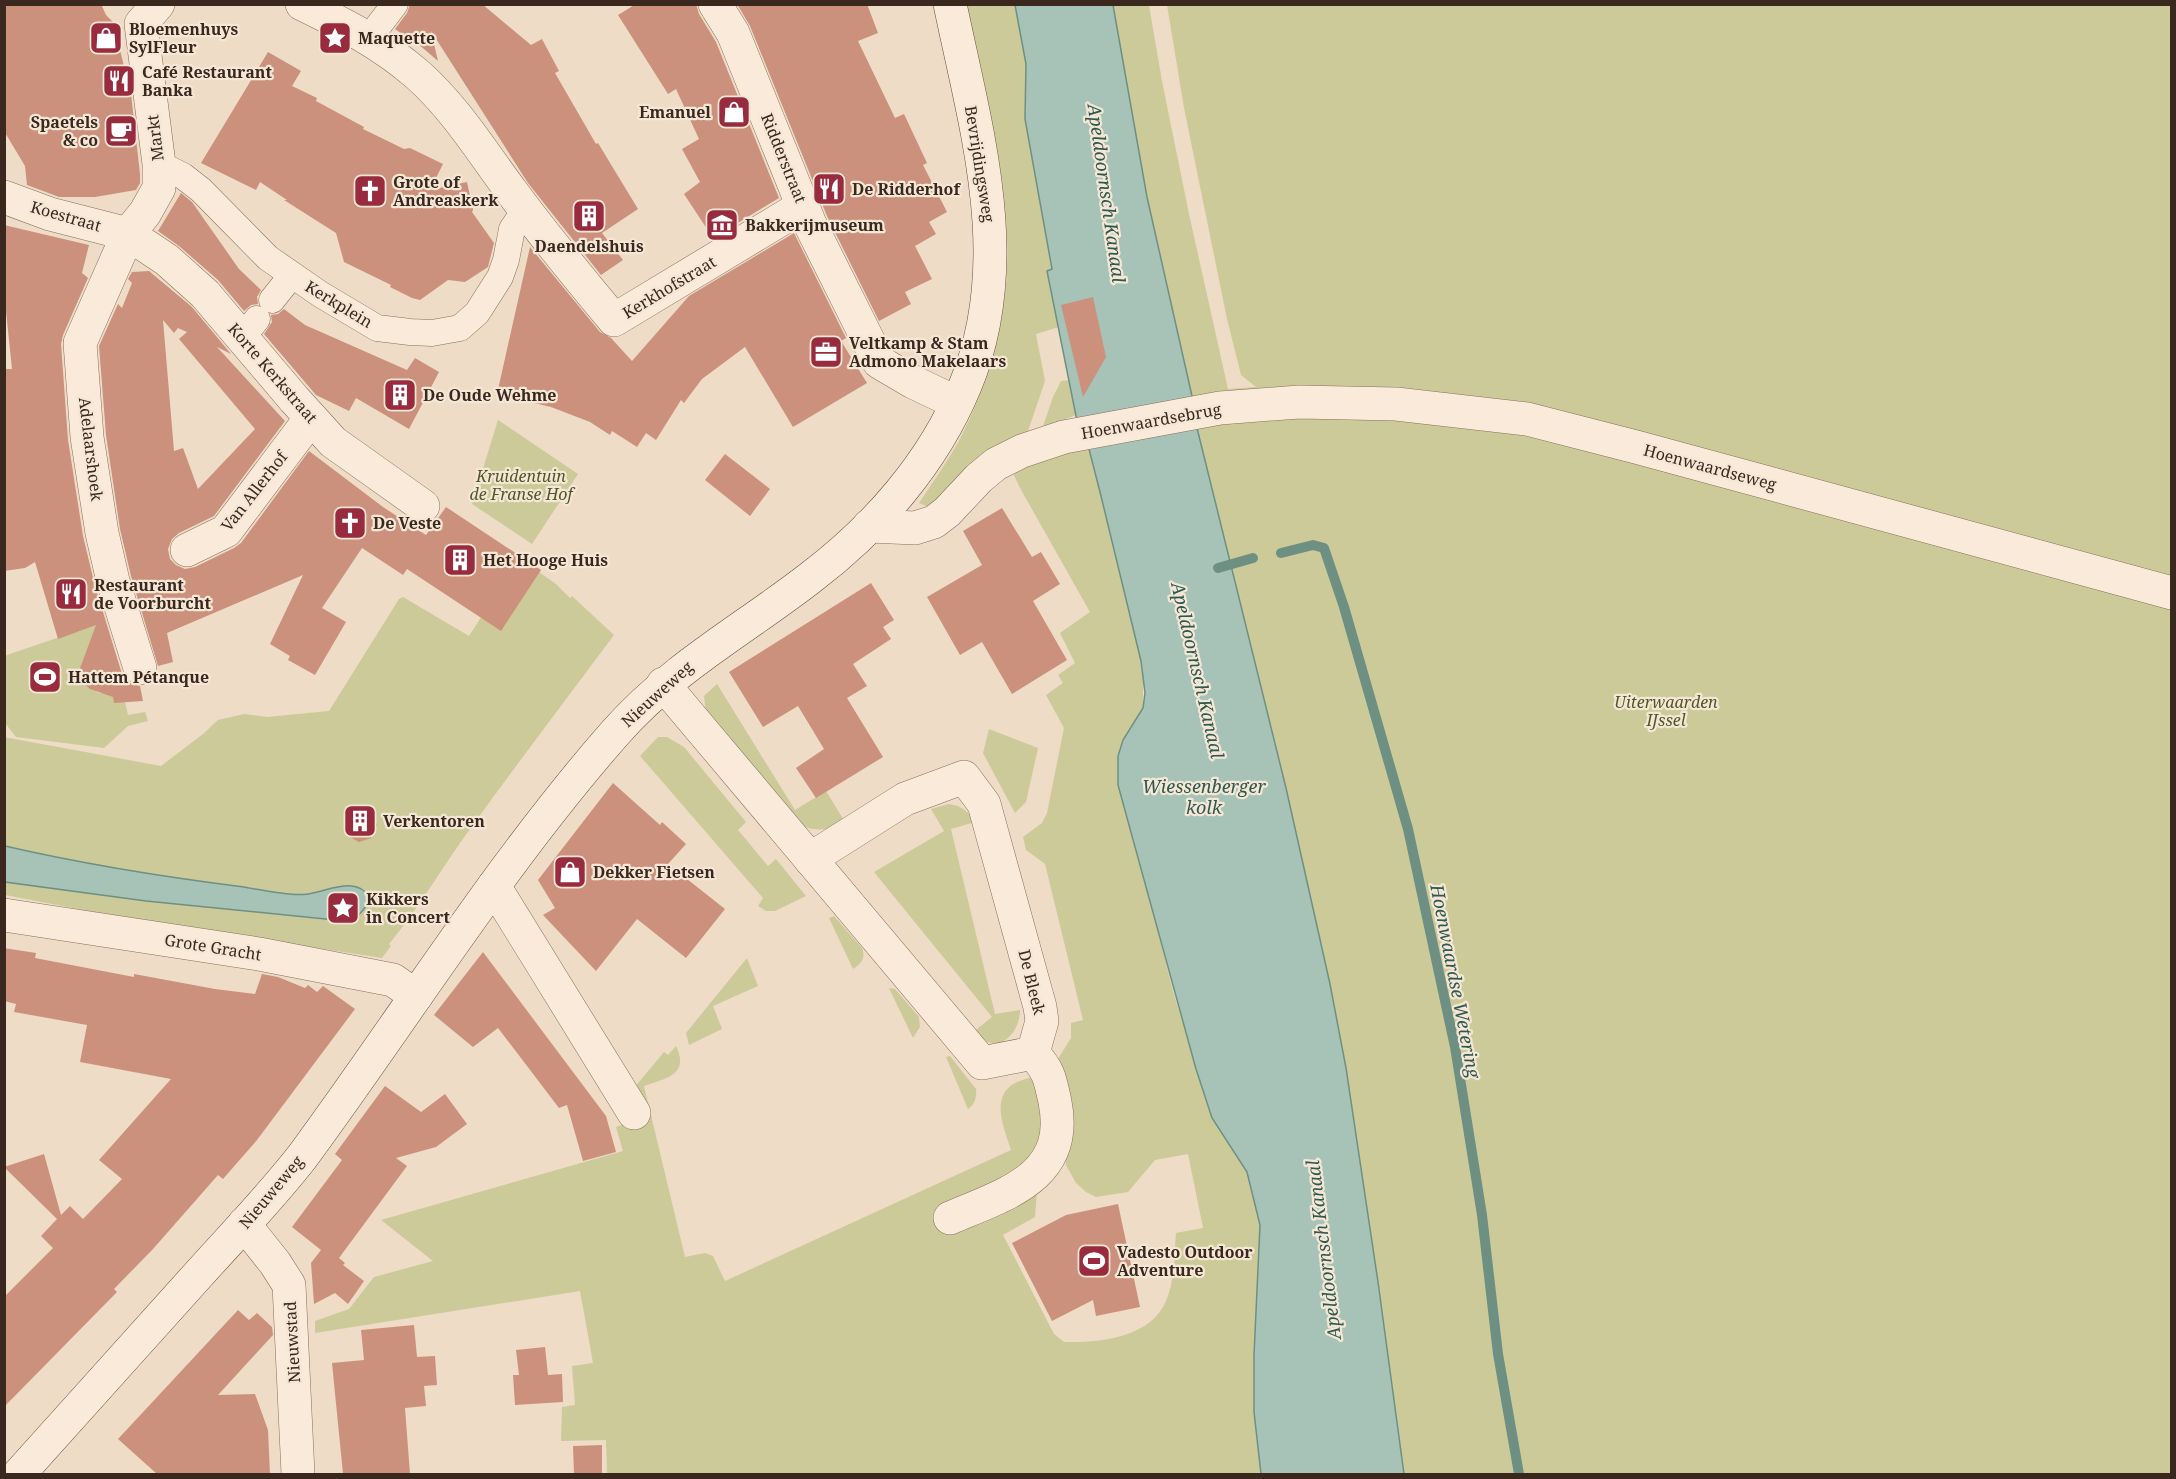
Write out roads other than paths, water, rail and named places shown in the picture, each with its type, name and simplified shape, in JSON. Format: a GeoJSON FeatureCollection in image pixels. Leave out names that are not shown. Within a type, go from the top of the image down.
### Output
{"type":"FeatureCollection","features":[{"type":"Feature","properties":{"kind":"street","name":"Kerkhofstraat"},"geometry":{"type":"LineString","coordinates":[[302,4],[369,38],[420,77],[477,141],[525,210],[614,320],[802,206]]}},
{"type":"Feature","properties":{"kind":"street"},"geometry":{"type":"LineString","coordinates":[[369,38],[395,4]]}},
{"type":"Feature","properties":{"kind":"street","name":"Ridderstraat"},"geometry":{"type":"LineString","coordinates":[[715,4],[733,33],[789,168],[802,206],[879,362],[913,382],[957,403]]}},
{"type":"Feature","properties":{"kind":"street","name":"Bevrijdingsweg"},"geometry":{"type":"LineString","coordinates":[[862,532],[895,498],[925,461],[957,403],[967,382],[978,347],[989,294],[990,218],[984,171],[950,4]]}},
{"type":"Feature","properties":{"kind":"street","name":"Markt"},"geometry":{"type":"LineString","coordinates":[[128,234],[145,213],[159,188],[159,164],[141,11]]}},
{"type":"Feature","properties":{"kind":"street","name":"Kerkplein"},"geometry":{"type":"LineString","coordinates":[[159,164],[183,176],[201,190],[267,258],[320,294],[377,327],[432,333],[460,328],[477,314],[500,278],[507,260],[512,229],[525,210]]}},
{"type":"Feature","properties":{"kind":"street","name":"Koestraat"},"geometry":{"type":"LineString","coordinates":[[4,197],[50,214],[128,234]]}},
{"type":"Feature","properties":{"kind":"street","name":"Korte Kerkstraat"},"geometry":{"type":"LineString","coordinates":[[128,234],[167,260],[205,294],[257,319],[311,418],[333,442],[423,506]]}},
{"type":"Feature","properties":{"kind":"street","name":"Adelaarshoek"},"geometry":{"type":"LineString","coordinates":[[128,234],[80,343],[87,437],[102,534],[112,581],[140,668]]}},
{"type":"Feature","properties":{"kind":"street"},"geometry":{"type":"LineString","coordinates":[[257,319],[292,275]]}},
{"type":"Feature","properties":{"kind":"street","name":"Hoenwaardseweg"},"geometry":{"type":"LineString","coordinates":[[1229,407],[1299,402],[1396,404],[1527,419],[2172,593]]}},
{"type":"Feature","properties":{"kind":"street","name":"Hoenwaardsebrug"},"geometry":{"type":"LineString","coordinates":[[862,532],[915,528],[934,522],[996,464],[1022,451],[1064,437],[1229,407]]}},
{"type":"Feature","properties":{"kind":"street","name":"Van Allerhof"},"geometry":{"type":"LineString","coordinates":[[187,550],[226,531],[311,418]]}},
{"type":"Feature","properties":{"kind":"street","name":"Nieuweweg"},"geometry":{"type":"LineString","coordinates":[[19,1474],[244,1224],[302,1156],[495,886],[582,771],[639,706],[695,660],[810,578],[862,532]]}},
{"type":"Feature","properties":{"kind":"street"},"geometry":{"type":"LineString","coordinates":[[663,684],[982,1063],[1033,1053],[1046,1068],[1058,1128],[1050,1155],[1043,1167],[1032,1179],[950,1218]]}},
{"type":"Feature","properties":{"kind":"street","name":"De Bleek"},"geometry":{"type":"LineString","coordinates":[[810,859],[905,799],[964,777],[984,804],[1040,1007],[1042,1021],[1033,1053]]}},
{"type":"Feature","properties":{"kind":"street"},"geometry":{"type":"LineString","coordinates":[[495,886],[634,1113]]}},
{"type":"Feature","properties":{"kind":"street","name":"Grote Gracht"},"geometry":{"type":"LineString","coordinates":[[4,915],[259,954],[393,980],[416,996]]}},
{"type":"Feature","properties":{"kind":"street","name":"Nieuwstad"},"geometry":{"type":"LineString","coordinates":[[244,1224],[289,1285],[298,1474]]}},
{"type":"Feature","properties":{"kind":"water","name":"Wiessenberger kolk"},"geometry":{"type":"Polygon","coordinates":[[[1015,5],[1113,5],[1147,197],[1192,396],[1197,428],[1286,788],[1330,984],[1346,1068],[1404,1474],[1261,1474],[1254,1412],[1254,1355],[1260,1225],[1247,1172],[1212,1118],[1196,1069],[1118,785],[1118,756],[1123,740],[1143,708],[1145,693],[1141,661],[1089,449],[1076,416],[1047,271],[1052,269],[1025,119],[1026,64],[1015,5]]]}},
{"type":"Feature","properties":{"kind":"water"},"geometry":{"type":"Polygon","coordinates":[[[5,846],[124,870],[285,894],[301,895],[342,886],[358,887],[370,898],[360,913],[345,921],[146,901],[5,882],[5,846]]]}},
{"type":"Feature","properties":{"kind":"waterway","name":"Hoenwaardse Wetering"},"geometry":{"type":"LineString","coordinates":[[1281,553],[1313,545],[1324,548],[1344,607],[1408,829],[1455,1047],[1482,1215],[1498,1354],[1519,1474]]}},
{"type":"Feature","properties":{"kind":"waterway","name":"Hoenwaardse Wetering"},"geometry":{"type":"LineString","coordinates":[[1218,568],[1253,558]]}},
{"type":"Feature","properties":{"kind":"place","name":"Bloemenhuys SylFleur"},"geometry":{"type":"Point","coordinates":[106,38]}},
{"type":"Feature","properties":{"kind":"place","name":"Maquette"},"geometry":{"type":"Point","coordinates":[335,38]}},
{"type":"Feature","properties":{"kind":"place","name":"Café Restaurant Banka"},"geometry":{"type":"Point","coordinates":[119,81]}},
{"type":"Feature","properties":{"kind":"place","name":"Emanuel"},"geometry":{"type":"Point","coordinates":[734,112]}},
{"type":"Feature","properties":{"kind":"place","name":"Spaetels & co"},"geometry":{"type":"Point","coordinates":[121,131]}},
{"type":"Feature","properties":{"kind":"place","name":"De Ridderhof"},"geometry":{"type":"Point","coordinates":[829,189]}},
{"type":"Feature","properties":{"kind":"place","name":"Grote of Andreaskerk"},"geometry":{"type":"Point","coordinates":[370,191]}},
{"type":"Feature","properties":{"kind":"place","name":"Daendelshuis"},"geometry":{"type":"Point","coordinates":[589,216]}},
{"type":"Feature","properties":{"kind":"place","name":"Bakkerijmuseum"},"geometry":{"type":"Point","coordinates":[722,225]}},
{"type":"Feature","properties":{"kind":"place","name":"Veltkamp & Stam Admono Makelaars"},"geometry":{"type":"Point","coordinates":[826,352]}},
{"type":"Feature","properties":{"kind":"place","name":"De Oude Wehme"},"geometry":{"type":"Point","coordinates":[400,395]}},
{"type":"Feature","properties":{"kind":"place","name":"De Veste"},"geometry":{"type":"Point","coordinates":[350,523]}},
{"type":"Feature","properties":{"kind":"place","name":"Het Hooge Huis"},"geometry":{"type":"Point","coordinates":[460,560]}},
{"type":"Feature","properties":{"kind":"place","name":"Restaurant de Voorburcht"},"geometry":{"type":"Point","coordinates":[71,594]}},
{"type":"Feature","properties":{"kind":"place","name":"Hattem Pétanque"},"geometry":{"type":"Point","coordinates":[45,677]}},
{"type":"Feature","properties":{"kind":"place","name":"Verkentoren"},"geometry":{"type":"Point","coordinates":[360,821]}},
{"type":"Feature","properties":{"kind":"place","name":"Dekker Fietsen"},"geometry":{"type":"Point","coordinates":[570,872]}},
{"type":"Feature","properties":{"kind":"place","name":"Kikkers in Concert"},"geometry":{"type":"Point","coordinates":[343,908]}},
{"type":"Feature","properties":{"kind":"place","name":"Vadesto Outdoor Adventure"},"geometry":{"type":"Point","coordinates":[1094,1261]}},
{"type":"Feature","properties":{"kind":"water label","name":"Apeldoornsch Kanaal"},"geometry":{"type":"Point","coordinates":[1107,193]}},
{"type":"Feature","properties":{"kind":"water label","name":"Apeldoornsch Kanaal"},"geometry":{"type":"Point","coordinates":[1198,670]}},
{"type":"Feature","properties":{"kind":"water label","name":"Apeldoornsch Kanaal"},"geometry":{"type":"Point","coordinates":[1323,1250]}},
{"type":"Feature","properties":{"kind":"park label","name":"Kruidentuin de Franse Hof"},"geometry":{"type":"Point","coordinates":[521,485]}},
{"type":"Feature","properties":{"kind":"park label","name":"Uiterwaarden IJssel"},"geometry":{"type":"Point","coordinates":[1666,711]}}]}
